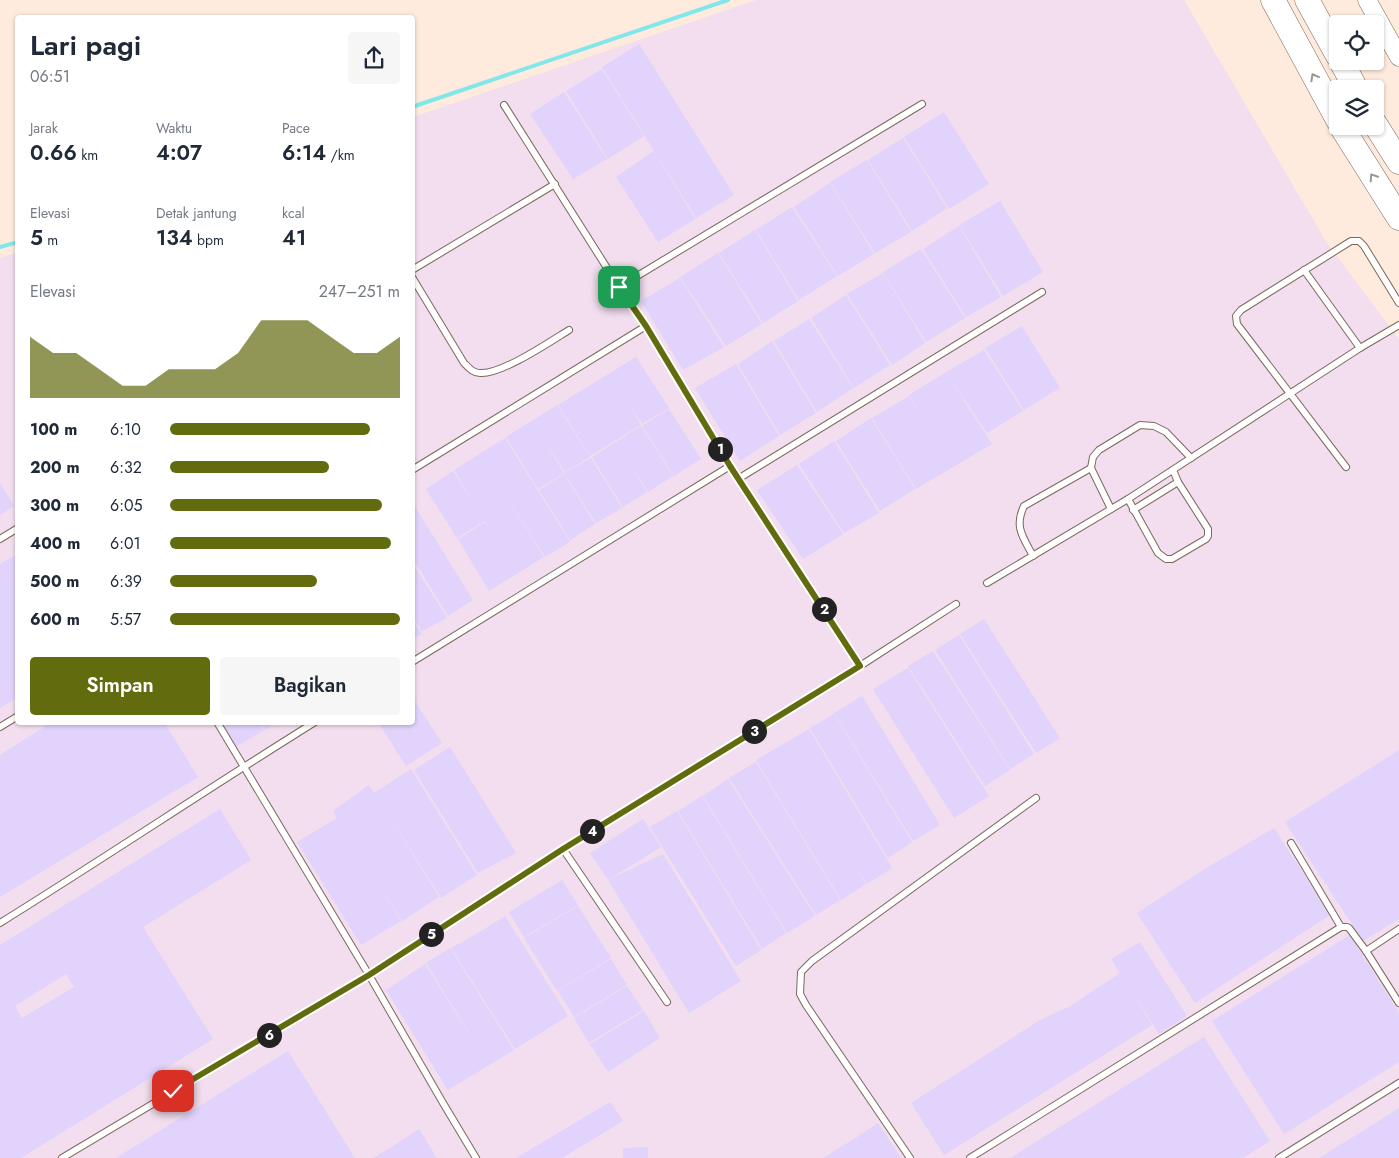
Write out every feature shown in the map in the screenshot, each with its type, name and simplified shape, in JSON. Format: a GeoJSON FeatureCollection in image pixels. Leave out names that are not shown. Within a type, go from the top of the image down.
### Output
{"type":"FeatureCollection","features":[{"type":"Feature","properties":{"kind":"highway"},"geometry":{"type":"LineString","coordinates":[[1272,0],[1329,104]]}},
{"type":"Feature","properties":{"kind":"highway"},"geometry":{"type":"LineString","coordinates":[[1307,0],[1329,40]]}},
{"type":"Feature","properties":{"kind":"highway"},"geometry":{"type":"LineString","coordinates":[[1347,135],[1399,218]]}},
{"type":"Feature","properties":{"kind":"highway"},"geometry":{"type":"LineString","coordinates":[[1382,135],[1399,162]]}},
{"type":"Feature","properties":{"kind":"main road"},"geometry":{"type":"LineString","coordinates":[[1367,0],[1399,57]]}},
{"type":"Feature","properties":{"kind":"lane"},"geometry":{"type":"LineString","coordinates":[[504,104],[619,287],[646,326],[738,479],[860,666]]}},
{"type":"Feature","properties":{"kind":"lane"},"geometry":{"type":"LineString","coordinates":[[619,287],[922,104]]}},
{"type":"Feature","properties":{"kind":"lane"},"geometry":{"type":"LineString","coordinates":[[415,268],[555,184]]}},
{"type":"Feature","properties":{"kind":"lane"},"geometry":{"type":"LineString","coordinates":[[1346,467],[1237,324],[1236,316],[1240,310],[1351,241],[1359,241],[1364,246],[1399,303]]}},
{"type":"Feature","properties":{"kind":"lane"},"geometry":{"type":"LineString","coordinates":[[1304,270],[1360,348]]}},
{"type":"Feature","properties":{"kind":"lane"},"geometry":{"type":"LineString","coordinates":[[415,282],[464,363],[471,370],[480,373],[493,372],[569,330]]}},
{"type":"Feature","properties":{"kind":"lane"},"geometry":{"type":"LineString","coordinates":[[738,479],[1042,292]]}},
{"type":"Feature","properties":{"kind":"lane"},"geometry":{"type":"LineString","coordinates":[[987,584],[1128,499],[1360,348],[1399,325]]}},
{"type":"Feature","properties":{"kind":"lane"},"geometry":{"type":"LineString","coordinates":[[415,468],[646,326]]}},
{"type":"Feature","properties":{"kind":"lane"},"geometry":{"type":"LineString","coordinates":[[1111,509],[1091,468],[1093,457],[1099,450],[1140,425],[1154,426],[1166,432],[1191,458]]}},
{"type":"Feature","properties":{"kind":"lane"},"geometry":{"type":"LineString","coordinates":[[415,660],[730,466]]}},
{"type":"Feature","properties":{"kind":"lane"},"geometry":{"type":"LineString","coordinates":[[1033,556],[1019,528],[1019,516],[1024,506],[1091,468]]}},
{"type":"Feature","properties":{"kind":"lane"},"geometry":{"type":"LineString","coordinates":[[1128,499],[1158,553],[1166,559],[1172,559],[1206,539],[1208,529],[1178,482],[1173,470]]}},
{"type":"Feature","properties":{"kind":"lane"},"geometry":{"type":"LineString","coordinates":[[1133,510],[1178,482]]}},
{"type":"Feature","properties":{"kind":"lane"},"geometry":{"type":"LineString","coordinates":[[0,539],[15,530]]}},
{"type":"Feature","properties":{"kind":"lane"},"geometry":{"type":"LineString","coordinates":[[62,1158],[369,975],[563,849],[860,666],[956,604]]}},
{"type":"Feature","properties":{"kind":"lane"},"geometry":{"type":"LineString","coordinates":[[0,727],[15,718]]}},
{"type":"Feature","properties":{"kind":"lane"},"geometry":{"type":"LineString","coordinates":[[219,725],[476,1158]]}},
{"type":"Feature","properties":{"kind":"lane"},"geometry":{"type":"LineString","coordinates":[[0,923],[310,725]]}},
{"type":"Feature","properties":{"kind":"lane"},"geometry":{"type":"LineString","coordinates":[[910,1158],[806,1006],[800,994],[801,972],[812,961],[1036,798]]}},
{"type":"Feature","properties":{"kind":"lane"},"geometry":{"type":"LineString","coordinates":[[1291,843],[1341,927]]}},
{"type":"Feature","properties":{"kind":"lane"},"geometry":{"type":"LineString","coordinates":[[563,849],[667,1002]]}},
{"type":"Feature","properties":{"kind":"lane"},"geometry":{"type":"LineString","coordinates":[[970,1158],[1341,927],[1349,928],[1366,950],[1399,1003]]}},
{"type":"Feature","properties":{"kind":"lane"},"geometry":{"type":"LineString","coordinates":[[1366,950],[1399,930]]}},
{"type":"Feature","properties":{"kind":"lane"},"geometry":{"type":"LineString","coordinates":[[1279,1158],[1399,1083]]}},
{"type":"Feature","properties":{"kind":"shaded area"},"geometry":{"type":"Polygon","coordinates":[[[756,0],[1184,0],[1327,243],[1399,339],[1399,1158],[0,1158],[0,258],[15,253],[15,725],[415,725],[415,116],[756,0]]]}},
{"type":"Feature","properties":{"kind":"building"},"geometry":{"type":"Polygon","coordinates":[[[639,44],[734,195],[696,218],[602,67],[639,44]]]}},
{"type":"Feature","properties":{"kind":"building"},"geometry":{"type":"Polygon","coordinates":[[[602,69],[644,136],[608,159],[566,91],[602,69]]]}},
{"type":"Feature","properties":{"kind":"building"},"geometry":{"type":"Polygon","coordinates":[[[564,92],[607,159],[573,179],[530,114],[564,92]]]}},
{"type":"Feature","properties":{"kind":"building"},"geometry":{"type":"Polygon","coordinates":[[[944,112],[989,184],[949,209],[904,137],[944,112]]]}},
{"type":"Feature","properties":{"kind":"building"},"geometry":{"type":"Polygon","coordinates":[[[903,138],[947,208],[912,231],[868,160],[903,138]]]}},
{"type":"Feature","properties":{"kind":"building"},"geometry":{"type":"Polygon","coordinates":[[[654,151],[695,219],[658,242],[616,177],[654,151]]]}},
{"type":"Feature","properties":{"kind":"building"},"geometry":{"type":"Polygon","coordinates":[[[867,160],[911,232],[875,253],[830,182],[867,160]]]}},
{"type":"Feature","properties":{"kind":"building"},"geometry":{"type":"Polygon","coordinates":[[[830,183],[874,254],[838,276],[794,207],[830,183]]]}},
{"type":"Feature","properties":{"kind":"building"},"geometry":{"type":"Polygon","coordinates":[[[1000,201],[1043,272],[1003,296],[959,225],[1000,201]]]}},
{"type":"Feature","properties":{"kind":"building"},"geometry":{"type":"Polygon","coordinates":[[[792,207],[837,276],[799,300],[756,230],[792,207]]]}},
{"type":"Feature","properties":{"kind":"building"},"geometry":{"type":"Polygon","coordinates":[[[959,226],[1001,297],[966,317],[923,249],[959,226]]]}},
{"type":"Feature","properties":{"kind":"building"},"geometry":{"type":"Polygon","coordinates":[[[755,230],[798,301],[763,323],[719,253],[755,230]]]}},
{"type":"Feature","properties":{"kind":"building"},"geometry":{"type":"Polygon","coordinates":[[[921,249],[965,318],[926,342],[883,272],[921,249]]]}},
{"type":"Feature","properties":{"kind":"building"},"geometry":{"type":"Polygon","coordinates":[[[718,253],[762,324],[726,346],[680,277],[718,253]]]}},
{"type":"Feature","properties":{"kind":"building"},"geometry":{"type":"Polygon","coordinates":[[[883,273],[925,343],[892,365],[847,294],[883,273]]]}},
{"type":"Feature","properties":{"kind":"building"},"geometry":{"type":"Polygon","coordinates":[[[680,278],[724,347],[683,370],[641,301],[680,278]]]}},
{"type":"Feature","properties":{"kind":"building"},"geometry":{"type":"Polygon","coordinates":[[[846,295],[890,365],[854,388],[811,318],[846,295]]]}},
{"type":"Feature","properties":{"kind":"building"},"geometry":{"type":"Polygon","coordinates":[[[809,319],[853,388],[817,412],[774,341],[809,319]]]}},
{"type":"Feature","properties":{"kind":"building"},"geometry":{"type":"Polygon","coordinates":[[[1022,326],[1060,388],[1024,410],[985,348],[1022,326]]]}},
{"type":"Feature","properties":{"kind":"building"},"geometry":{"type":"Polygon","coordinates":[[[772,341],[816,413],[780,435],[738,364],[772,341]]]}},
{"type":"Feature","properties":{"kind":"building"},"geometry":{"type":"Polygon","coordinates":[[[984,350],[1023,411],[987,433],[946,372],[984,350]]]}},
{"type":"Feature","properties":{"kind":"building"},"geometry":{"type":"Polygon","coordinates":[[[636,357],[669,408],[642,424],[628,402],[641,425],[590,456],[558,405],[636,357]]]}},
{"type":"Feature","properties":{"kind":"building"},"geometry":{"type":"Polygon","coordinates":[[[736,364],[779,436],[740,461],[695,388],[736,364]]]}},
{"type":"Feature","properties":{"kind":"building"},"geometry":{"type":"Polygon","coordinates":[[[946,372],[992,444],[916,489],[872,418],[909,396],[944,449],[909,395],[946,372]]]}},
{"type":"Feature","properties":{"kind":"building"},"geometry":{"type":"Polygon","coordinates":[[[557,405],[590,457],[565,472],[544,440],[564,473],[538,489],[506,437],[557,405]]]}},
{"type":"Feature","properties":{"kind":"building"},"geometry":{"type":"Polygon","coordinates":[[[669,409],[701,459],[674,476],[642,426],[669,409]]]}},
{"type":"Feature","properties":{"kind":"building"},"geometry":{"type":"Polygon","coordinates":[[[871,418],[915,489],[880,511],[836,441],[871,418]]]}},
{"type":"Feature","properties":{"kind":"building"},"geometry":{"type":"Polygon","coordinates":[[[641,426],[673,476],[648,492],[626,457],[647,492],[623,507],[592,457],[641,426]]]}},
{"type":"Feature","properties":{"kind":"building"},"geometry":{"type":"Polygon","coordinates":[[[505,438],[570,542],[545,557],[488,467],[544,557],[489,591],[458,539],[485,522],[496,538],[485,521],[457,538],[426,489],[453,471],[473,502],[454,470],[505,438]]]}},
{"type":"Feature","properties":{"kind":"building"},"geometry":{"type":"Polygon","coordinates":[[[834,441],[879,513],[844,533],[799,464],[834,441]]]}},
{"type":"Feature","properties":{"kind":"building"},"geometry":{"type":"Polygon","coordinates":[[[591,458],[622,508],[596,523],[564,473],[591,458]]]}},
{"type":"Feature","properties":{"kind":"building"},"geometry":{"type":"Polygon","coordinates":[[[797,465],[843,534],[803,559],[757,490],[797,465]]]}},
{"type":"Feature","properties":{"kind":"building"},"geometry":{"type":"Polygon","coordinates":[[[564,474],[595,524],[570,540],[539,490],[564,474]]]}},
{"type":"Feature","properties":{"kind":"building"},"geometry":{"type":"Polygon","coordinates":[[[0,483],[14,506],[0,515],[0,483]]]}},
{"type":"Feature","properties":{"kind":"building"},"geometry":{"type":"Polygon","coordinates":[[[415,507],[473,600],[448,616],[415,562],[415,507]]]}},
{"type":"Feature","properties":{"kind":"building"},"geometry":{"type":"Polygon","coordinates":[[[15,556],[15,699],[0,708],[0,564],[15,556]]]}},
{"type":"Feature","properties":{"kind":"building"},"geometry":{"type":"Polygon","coordinates":[[[415,567],[447,618],[422,631],[415,621],[415,567]]]}},
{"type":"Feature","properties":{"kind":"building"},"geometry":{"type":"Polygon","coordinates":[[[984,619],[1060,738],[1036,753],[960,634],[984,619]]]}},
{"type":"Feature","properties":{"kind":"building"},"geometry":{"type":"Polygon","coordinates":[[[415,624],[422,634],[415,638],[415,624]]]}},
{"type":"Feature","properties":{"kind":"building"},"geometry":{"type":"Polygon","coordinates":[[[959,635],[1034,754],[1010,769],[935,650],[959,635]]]}},
{"type":"Feature","properties":{"kind":"building"},"geometry":{"type":"Polygon","coordinates":[[[933,651],[1010,770],[985,786],[908,666],[933,651]]]}},
{"type":"Feature","properties":{"kind":"building"},"geometry":{"type":"Polygon","coordinates":[[[908,668],[989,796],[954,818],[873,689],[908,668]]]}},
{"type":"Feature","properties":{"kind":"building"},"geometry":{"type":"Polygon","coordinates":[[[862,696],[940,825],[913,841],[834,713],[862,696]]]}},
{"type":"Feature","properties":{"kind":"building"},"geometry":{"type":"Polygon","coordinates":[[[415,702],[442,743],[406,766],[380,725],[415,725],[415,702]]]}},
{"type":"Feature","properties":{"kind":"building"},"geometry":{"type":"Polygon","coordinates":[[[834,714],[912,842],[888,858],[810,728],[834,714]]]}},
{"type":"Feature","properties":{"kind":"building"},"geometry":{"type":"Polygon","coordinates":[[[47,725],[166,725],[198,777],[0,897],[0,755],[47,725]]]}},
{"type":"Feature","properties":{"kind":"building"},"geometry":{"type":"Polygon","coordinates":[[[222,725],[261,725],[264,730],[236,747],[222,725]]]}},
{"type":"Feature","properties":{"kind":"building"},"geometry":{"type":"Polygon","coordinates":[[[262,725],[273,725],[265,730],[262,725]]]}},
{"type":"Feature","properties":{"kind":"building"},"geometry":{"type":"Polygon","coordinates":[[[809,729],[892,868],[867,884],[850,857],[866,884],[841,900],[756,760],[809,729]]]}},
{"type":"Feature","properties":{"kind":"building"},"geometry":{"type":"Polygon","coordinates":[[[450,747],[516,853],[478,873],[414,770],[450,747]]]}},
{"type":"Feature","properties":{"kind":"building"},"geometry":{"type":"Polygon","coordinates":[[[1399,750],[1399,919],[1363,941],[1285,822],[1399,750]]]}},
{"type":"Feature","properties":{"kind":"building"},"geometry":{"type":"Polygon","coordinates":[[[756,762],[840,900],[816,915],[729,778],[756,762]]]}},
{"type":"Feature","properties":{"kind":"building"},"geometry":{"type":"Polygon","coordinates":[[[411,769],[477,875],[441,898],[378,798],[439,897],[402,921],[374,876],[401,921],[361,945],[297,842],[337,818],[333,811],[369,785],[374,793],[411,769]]]}},
{"type":"Feature","properties":{"kind":"building"},"geometry":{"type":"Polygon","coordinates":[[[728,779],[815,916],[787,933],[703,796],[728,779]]]}},
{"type":"Feature","properties":{"kind":"building"},"geometry":{"type":"Polygon","coordinates":[[[702,796],[786,933],[762,949],[678,811],[702,796]]]}},
{"type":"Feature","properties":{"kind":"building"},"geometry":{"type":"Polygon","coordinates":[[[220,809],[251,860],[143,927],[213,1039],[21,1158],[0,1158],[0,945],[220,809]],[[66,974],[15,1006],[22,1018],[74,987],[66,974]]]}},
{"type":"Feature","properties":{"kind":"building"},"geometry":{"type":"Polygon","coordinates":[[[677,811],[761,950],[736,966],[650,827],[677,811]]]}},
{"type":"Feature","properties":{"kind":"building"},"geometry":{"type":"Polygon","coordinates":[[[643,819],[661,847],[608,880],[590,853],[643,819]]]}},
{"type":"Feature","properties":{"kind":"building"},"geometry":{"type":"Polygon","coordinates":[[[1274,828],[1330,915],[1195,1003],[1137,913],[1203,870],[1274,828]]]}},
{"type":"Feature","properties":{"kind":"building"},"geometry":{"type":"Polygon","coordinates":[[[663,854],[741,981],[689,1013],[608,880],[663,854]]]}},
{"type":"Feature","properties":{"kind":"building"},"geometry":{"type":"Polygon","coordinates":[[[562,880],[578,905],[524,937],[509,912],[562,880]]]}},
{"type":"Feature","properties":{"kind":"building"},"geometry":{"type":"Polygon","coordinates":[[[578,906],[611,958],[557,991],[524,938],[578,906]]]}},
{"type":"Feature","properties":{"kind":"building"},"geometry":{"type":"Polygon","coordinates":[[[505,916],[568,1016],[515,1049],[451,948],[505,916]]]}},
{"type":"Feature","properties":{"kind":"building"},"geometry":{"type":"Polygon","coordinates":[[[1350,935],[1399,1013],[1399,1062],[1284,1134],[1212,1021],[1350,935]]]}},
{"type":"Feature","properties":{"kind":"building"},"geometry":{"type":"Polygon","coordinates":[[[1140,942],[1187,1016],[1159,1034],[1132,991],[1152,1025],[944,1155],[911,1103],[1040,1020],[1070,1006],[1120,973],[1111,959],[1140,942]]]}},
{"type":"Feature","properties":{"kind":"building"},"geometry":{"type":"Polygon","coordinates":[[[450,948],[514,1050],[448,1090],[386,990],[425,964],[485,1059],[426,963],[450,948]]]}},
{"type":"Feature","properties":{"kind":"building"},"geometry":{"type":"Polygon","coordinates":[[[611,959],[627,985],[574,1017],[558,991],[611,959]]]}},
{"type":"Feature","properties":{"kind":"building"},"geometry":{"type":"Polygon","coordinates":[[[627,986],[643,1010],[589,1043],[574,1018],[627,986]]]}},
{"type":"Feature","properties":{"kind":"building"},"geometry":{"type":"Polygon","coordinates":[[[644,1011],[660,1038],[608,1072],[590,1044],[644,1011]]]}},
{"type":"Feature","properties":{"kind":"building"},"geometry":{"type":"Polygon","coordinates":[[[1204,1037],[1270,1141],[1243,1158],[1010,1158],[1204,1037]]]}},
{"type":"Feature","properties":{"kind":"building"},"geometry":{"type":"Polygon","coordinates":[[[288,1051],[355,1158],[116,1158],[233,1085],[288,1051]]]}},
{"type":"Feature","properties":{"kind":"building"},"geometry":{"type":"Polygon","coordinates":[[[610,1102],[623,1121],[562,1158],[516,1158],[610,1102]]]}},
{"type":"Feature","properties":{"kind":"building"},"geometry":{"type":"Polygon","coordinates":[[[1399,1108],[1399,1158],[1319,1158],[1369,1127],[1399,1108]]]}},
{"type":"Feature","properties":{"kind":"building"},"geometry":{"type":"Polygon","coordinates":[[[878,1123],[901,1158],[823,1158],[857,1137],[878,1123]]]}},
{"type":"Feature","properties":{"kind":"building"},"geometry":{"type":"Polygon","coordinates":[[[419,1129],[437,1158],[373,1158],[393,1146],[419,1129]]]}},
{"type":"Feature","properties":{"kind":"building"},"geometry":{"type":"Polygon","coordinates":[[[648,1147],[648,1158],[623,1158],[623,1148],[648,1147]]]}},
{"type":"Feature","properties":{"kind":"waterway"},"geometry":{"type":"LineString","coordinates":[[415,106],[728,0]]}},
{"type":"Feature","properties":{"kind":"waterway"},"geometry":{"type":"LineString","coordinates":[[0,247],[15,243]]}},
{"type":"Feature","properties":{"kind":"route"},"geometry":{"type":"LineString","coordinates":[[173,1091],[369,975],[563,849],[860,666],[730,466],[646,326],[619,287]]}}]}
